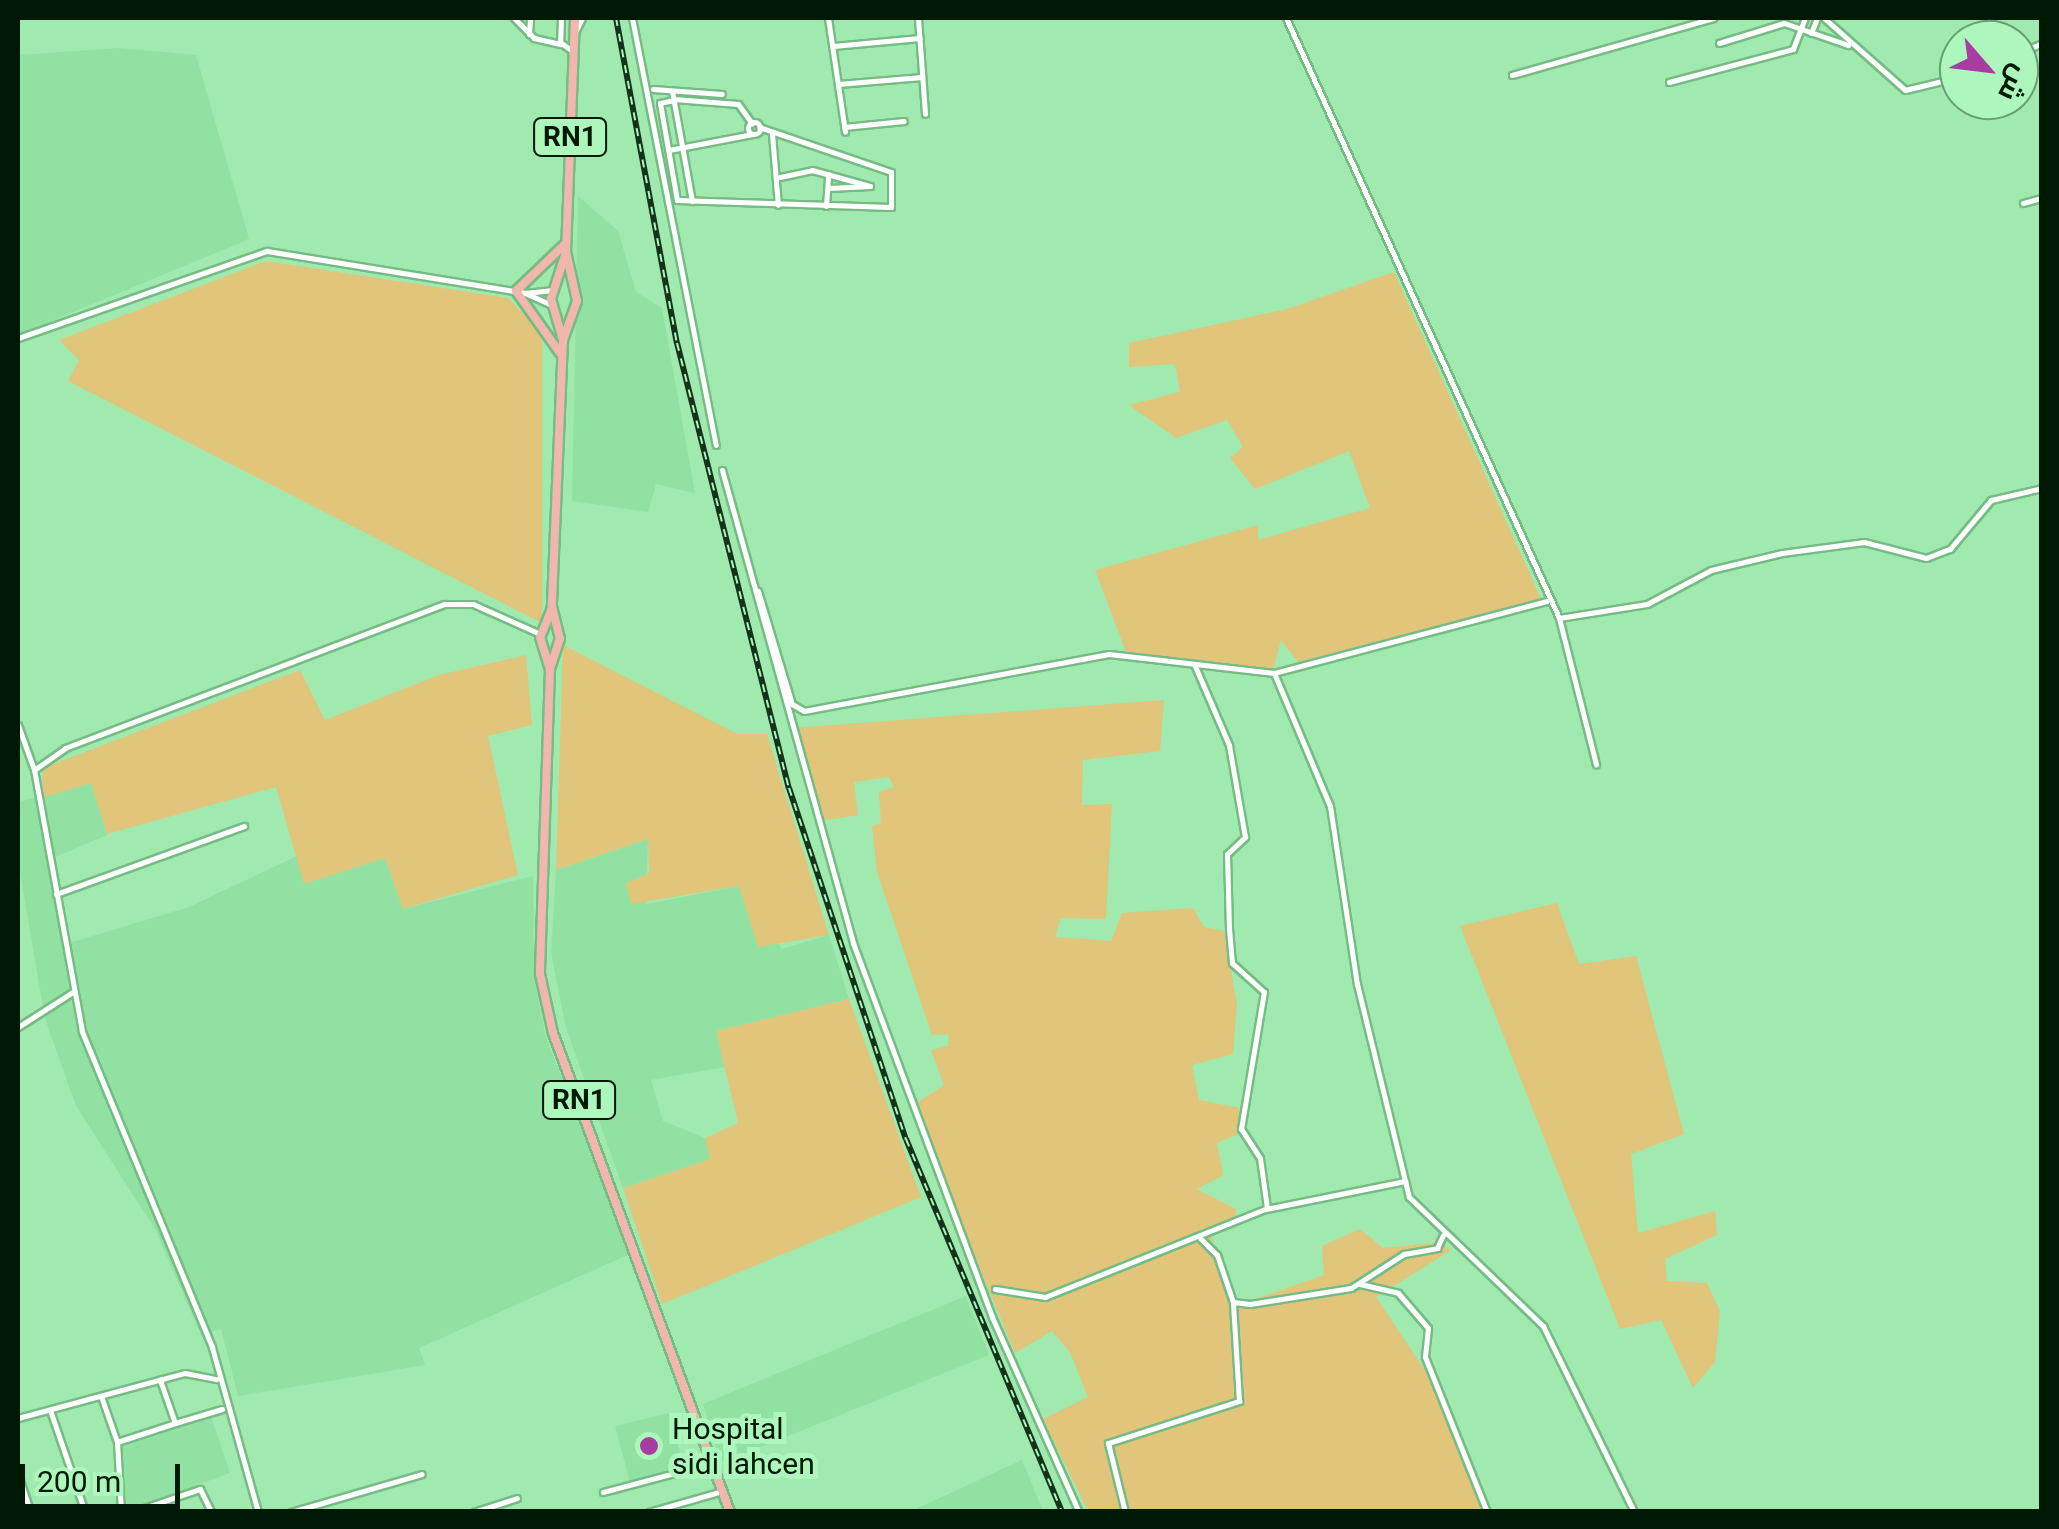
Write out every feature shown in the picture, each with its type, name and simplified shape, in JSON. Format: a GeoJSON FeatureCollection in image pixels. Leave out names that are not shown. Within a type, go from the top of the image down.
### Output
{"type":"FeatureCollection","features":[{"type":"Feature","properties":{"kind":"main road","name":"RN1"},"geometry":{"type":"LineString","coordinates":[[555,289],[566,252],[576,21]]}},
{"type":"Feature","properties":{"kind":"main road"},"geometry":{"type":"LineString","coordinates":[[562,357],[544,319],[520,292],[550,268],[567,238]]}},
{"type":"Feature","properties":{"kind":"main road","name":"RN1"},"geometry":{"type":"LineString","coordinates":[[566,252],[573,289]]}},
{"type":"Feature","properties":{"kind":"main road"},"geometry":{"type":"LineString","coordinates":[[552,608],[543,632],[545,647],[556,647],[558,631],[552,608],[562,357],[573,289],[555,289],[553,306],[563,340]]}},
{"type":"Feature","properties":{"kind":"main road"},"geometry":{"type":"LineString","coordinates":[[553,306],[572,309]]}},
{"type":"Feature","properties":{"kind":"main road"},"geometry":{"type":"LineString","coordinates":[[543,632],[558,631]]}},
{"type":"Feature","properties":{"kind":"main road","name":"RN1"},"geometry":{"type":"LineString","coordinates":[[545,647],[550,668],[544,1000],[730,1512]]}},
{"type":"Feature","properties":{"kind":"main road","name":"RN1"},"geometry":{"type":"LineString","coordinates":[[550,668],[556,647]]}},
{"type":"Feature","properties":{"kind":"street"},"geometry":{"type":"LineString","coordinates":[[514,18],[529,34],[574,52]]}},
{"type":"Feature","properties":{"kind":"street"},"geometry":{"type":"LineString","coordinates":[[529,34],[530,18]]}},
{"type":"Feature","properties":{"kind":"street"},"geometry":{"type":"LineString","coordinates":[[561,18],[561,44]]}},
{"type":"Feature","properties":{"kind":"street"},"geometry":{"type":"LineString","coordinates":[[632,18],[716,445]]}},
{"type":"Feature","properties":{"kind":"street"},"geometry":{"type":"LineString","coordinates":[[828,18],[845,130],[904,122]]}},
{"type":"Feature","properties":{"kind":"street"},"geometry":{"type":"LineString","coordinates":[[918,18],[925,114]]}},
{"type":"Feature","properties":{"kind":"street"},"geometry":{"type":"LineString","coordinates":[[1286,18],[1547,601],[1559,618],[1596,764]]}},
{"type":"Feature","properties":{"kind":"street"},"geometry":{"type":"LineString","coordinates":[[1512,75],[1713,18]]}},
{"type":"Feature","properties":{"kind":"street"},"geometry":{"type":"LineString","coordinates":[[1669,82],[1793,48],[1805,18]]}},
{"type":"Feature","properties":{"kind":"street"},"geometry":{"type":"LineString","coordinates":[[1811,33],[1820,18],[1905,90],[1939,82]]}},
{"type":"Feature","properties":{"kind":"street"},"geometry":{"type":"LineString","coordinates":[[1719,43],[1781,24],[1851,46]]}},
{"type":"Feature","properties":{"kind":"street"},"geometry":{"type":"LineString","coordinates":[[832,46],[920,38]]}},
{"type":"Feature","properties":{"kind":"street"},"geometry":{"type":"LineString","coordinates":[[838,84],[922,77]]}},
{"type":"Feature","properties":{"kind":"street"},"geometry":{"type":"LineString","coordinates":[[652,89],[673,97],[738,104],[752,123],[760,127],[891,172],[892,206],[677,200],[660,102],[673,97],[722,94]]}},
{"type":"Feature","properties":{"kind":"street"},"geometry":{"type":"LineString","coordinates":[[673,97],[692,200]]}},
{"type":"Feature","properties":{"kind":"street"},"geometry":{"type":"LineString","coordinates":[[752,123],[752,134]]}},
{"type":"Feature","properties":{"kind":"street"},"geometry":{"type":"LineString","coordinates":[[669,150],[752,134],[760,127]]}},
{"type":"Feature","properties":{"kind":"street"},"geometry":{"type":"LineString","coordinates":[[772,132],[780,178],[778,205]]}},
{"type":"Feature","properties":{"kind":"street"},"geometry":{"type":"LineString","coordinates":[[780,178],[828,174],[870,186],[828,188]]}},
{"type":"Feature","properties":{"kind":"street"},"geometry":{"type":"LineString","coordinates":[[826,206],[828,174]]}},
{"type":"Feature","properties":{"kind":"street"},"geometry":{"type":"LineString","coordinates":[[2022,203],[2042,198]]}},
{"type":"Feature","properties":{"kind":"street"},"geometry":{"type":"LineString","coordinates":[[18,338],[267,250],[520,292],[553,306]]}},
{"type":"Feature","properties":{"kind":"street"},"geometry":{"type":"LineString","coordinates":[[520,292],[555,289]]}},
{"type":"Feature","properties":{"kind":"street"},"geometry":{"type":"LineString","coordinates":[[722,470],[853,943],[973,1268],[1079,1512]]}},
{"type":"Feature","properties":{"kind":"street"},"geometry":{"type":"LineString","coordinates":[[1559,618],[1658,601],[1711,570],[1782,553],[1864,542],[1926,558],[1950,548],[1991,500],[2042,488]]}},
{"type":"Feature","properties":{"kind":"street"},"geometry":{"type":"LineString","coordinates":[[758,591],[792,704],[804,711],[1099,656],[1274,673],[1547,601]]}},
{"type":"Feature","properties":{"kind":"street"},"geometry":{"type":"LineString","coordinates":[[34,770],[76,743],[445,604],[473,604],[543,632]]}},
{"type":"Feature","properties":{"kind":"street"},"geometry":{"type":"LineString","coordinates":[[1195,666],[1229,746],[1245,837],[1226,854],[1229,929],[1232,962],[1264,992],[1240,1120],[1260,1158],[1266,1208]]}},
{"type":"Feature","properties":{"kind":"street"},"geometry":{"type":"LineString","coordinates":[[1274,673],[1330,806],[1357,984],[1405,1182],[1443,1235],[1542,1326],[1634,1512]]}},
{"type":"Feature","properties":{"kind":"street"},"geometry":{"type":"LineString","coordinates":[[18,725],[34,770],[73,992],[88,1050],[212,1347],[222,1408],[258,1512]]}},
{"type":"Feature","properties":{"kind":"street"},"geometry":{"type":"LineString","coordinates":[[56,894],[244,826]]}},
{"type":"Feature","properties":{"kind":"street"},"geometry":{"type":"LineString","coordinates":[[18,1025],[73,992]]}},
{"type":"Feature","properties":{"kind":"street"},"geometry":{"type":"LineString","coordinates":[[995,1290],[1045,1297],[1266,1208],[1405,1182]]}},
{"type":"Feature","properties":{"kind":"street"},"geometry":{"type":"LineString","coordinates":[[1358,1284],[1404,1254],[1438,1248],[1443,1235]]}},
{"type":"Feature","properties":{"kind":"street"},"geometry":{"type":"LineString","coordinates":[[1125,1512],[1112,1439],[1238,1401],[1233,1302],[1217,1254],[1197,1237]]}},
{"type":"Feature","properties":{"kind":"street"},"geometry":{"type":"LineString","coordinates":[[1368,1276],[1379,1287]]}},
{"type":"Feature","properties":{"kind":"street"},"geometry":{"type":"LineString","coordinates":[[1233,1302],[1292,1301],[1358,1284],[1401,1295],[1428,1328],[1425,1357],[1487,1512]]}},
{"type":"Feature","properties":{"kind":"street"},"geometry":{"type":"LineString","coordinates":[[18,1418],[203,1371],[216,1379]]}},
{"type":"Feature","properties":{"kind":"street"},"geometry":{"type":"LineString","coordinates":[[160,1380],[175,1423]]}},
{"type":"Feature","properties":{"kind":"street"},"geometry":{"type":"LineString","coordinates":[[100,1396],[117,1442],[121,1512]]}},
{"type":"Feature","properties":{"kind":"street"},"geometry":{"type":"LineString","coordinates":[[117,1442],[222,1408]]}},
{"type":"Feature","properties":{"kind":"street"},"geometry":{"type":"LineString","coordinates":[[50,1410],[85,1512]]}},
{"type":"Feature","properties":{"kind":"street"},"geometry":{"type":"LineString","coordinates":[[603,1492],[712,1463]]}},
{"type":"Feature","properties":{"kind":"street"},"geometry":{"type":"LineString","coordinates":[[18,1474],[30,1512]]}},
{"type":"Feature","properties":{"kind":"street"},"geometry":{"type":"LineString","coordinates":[[291,1512],[422,1474]]}},
{"type":"Feature","properties":{"kind":"street"},"geometry":{"type":"LineString","coordinates":[[132,1512],[200,1489],[212,1512]]}},
{"type":"Feature","properties":{"kind":"street"},"geometry":{"type":"LineString","coordinates":[[649,1512],[722,1491]]}},
{"type":"Feature","properties":{"kind":"street"},"geometry":{"type":"LineString","coordinates":[[474,1512],[517,1498]]}},
{"type":"Feature","properties":{"kind":"shaded area"},"geometry":{"type":"Polygon","coordinates":[[[118,48],[196,55],[249,239],[18,335],[18,55],[118,48]]]}},
{"type":"Feature","properties":{"kind":"shaded area"},"geometry":{"type":"Polygon","coordinates":[[[578,196],[618,231],[636,292],[662,308],[695,493],[656,484],[648,512],[572,501],[578,196]]]}},
{"type":"Feature","properties":{"kind":"shaded area"},"geometry":{"type":"Polygon","coordinates":[[[266,261],[508,298],[542,332],[542,623],[68,381],[79,360],[59,340],[266,261]]]}},
{"type":"Feature","properties":{"kind":"shaded area"},"geometry":{"type":"Polygon","coordinates":[[[1394,272],[1542,601],[1298,662],[1281,640],[1273,670],[1126,652],[1095,570],[1258,525],[1258,540],[1370,508],[1349,451],[1255,489],[1230,458],[1243,447],[1227,420],[1176,438],[1129,405],[1180,392],[1175,364],[1129,367],[1129,343],[1287,309],[1394,272]]]}},
{"type":"Feature","properties":{"kind":"shaded area"},"geometry":{"type":"Polygon","coordinates":[[[563,645],[737,734],[767,734],[829,935],[758,947],[739,886],[631,904],[626,883],[649,873],[648,839],[556,870],[563,645]]]}},
{"type":"Feature","properties":{"kind":"shaded area"},"geometry":{"type":"Polygon","coordinates":[[[526,655],[532,725],[488,736],[518,875],[403,909],[385,858],[304,884],[276,787],[107,834],[91,783],[42,798],[43,768],[300,670],[325,720],[439,675],[526,655]]]}},
{"type":"Feature","properties":{"kind":"shaded area"},"geometry":{"type":"Polygon","coordinates":[[[1164,700],[1160,751],[1083,760],[1082,805],[1112,804],[1106,919],[1061,918],[1055,937],[1111,941],[1122,913],[1193,908],[1204,927],[1224,931],[1237,1004],[1233,1054],[1192,1065],[1199,1100],[1239,1108],[1238,1134],[1217,1143],[1223,1175],[1197,1189],[1236,1209],[1236,1227],[1211,1235],[1230,1308],[1324,1275],[1322,1246],[1360,1229],[1383,1248],[1443,1242],[1450,1251],[1376,1297],[1438,1390],[1482,1511],[1088,1511],[1043,1419],[1088,1397],[1070,1352],[1052,1331],[1015,1353],[967,1237],[915,1104],[944,1085],[931,1050],[948,1046],[949,1034],[932,1035],[877,872],[872,826],[881,823],[879,792],[894,787],[889,777],[854,782],[858,815],[821,821],[793,728],[1164,700]]]}},
{"type":"Feature","properties":{"kind":"shaded area"},"geometry":{"type":"Polygon","coordinates":[[[91,782],[107,835],[53,858],[69,943],[189,907],[297,856],[305,883],[385,858],[403,909],[533,876],[534,974],[546,1038],[632,1253],[419,1348],[425,1365],[238,1396],[221,1329],[201,1335],[155,1229],[76,1106],[45,1019],[18,860],[18,802],[91,782]]]}},
{"type":"Feature","properties":{"kind":"shaded area"},"geometry":{"type":"Polygon","coordinates":[[[648,839],[646,904],[739,886],[782,949],[829,935],[849,999],[716,1031],[730,1066],[651,1080],[663,1121],[705,1138],[711,1159],[623,1188],[566,1028],[551,953],[556,870],[648,839]]]}},
{"type":"Feature","properties":{"kind":"shaded area"},"geometry":{"type":"Polygon","coordinates":[[[1557,903],[1579,964],[1636,956],[1684,1134],[1631,1154],[1638,1233],[1715,1211],[1717,1235],[1665,1259],[1667,1281],[1707,1283],[1720,1311],[1715,1362],[1693,1388],[1661,1320],[1620,1329],[1460,926],[1557,903]]]}},
{"type":"Feature","properties":{"kind":"shaded area"},"geometry":{"type":"Polygon","coordinates":[[[849,999],[921,1197],[662,1304],[623,1188],[710,1159],[705,1138],[738,1123],[716,1031],[849,999]]]}},
{"type":"Feature","properties":{"kind":"shaded area"},"geometry":{"type":"Polygon","coordinates":[[[966,1296],[989,1355],[721,1463],[703,1404],[966,1296]]]}},
{"type":"Feature","properties":{"kind":"shaded area","name":"Hospital sidi lahcen"},"geometry":{"type":"Polygon","coordinates":[[[669,1413],[684,1467],[630,1482],[615,1426],[669,1413]]]}},
{"type":"Feature","properties":{"kind":"shaded area"},"geometry":{"type":"Polygon","coordinates":[[[211,1416],[230,1473],[126,1511],[120,1448],[211,1416]]]}},
{"type":"Feature","properties":{"kind":"shaded area"},"geometry":{"type":"Polygon","coordinates":[[[1022,1460],[1043,1511],[908,1511],[916,1509],[1022,1460]]]}},
{"type":"Feature","properties":{"kind":"railway"},"geometry":{"type":"LineString","coordinates":[[616,18],[677,343],[789,788],[906,1139],[1062,1512]]}},
{"type":"Feature","properties":{"kind":"place","name":"Hospital sidi lahcen"},"geometry":{"type":"Point","coordinates":[649,1446]}}]}
